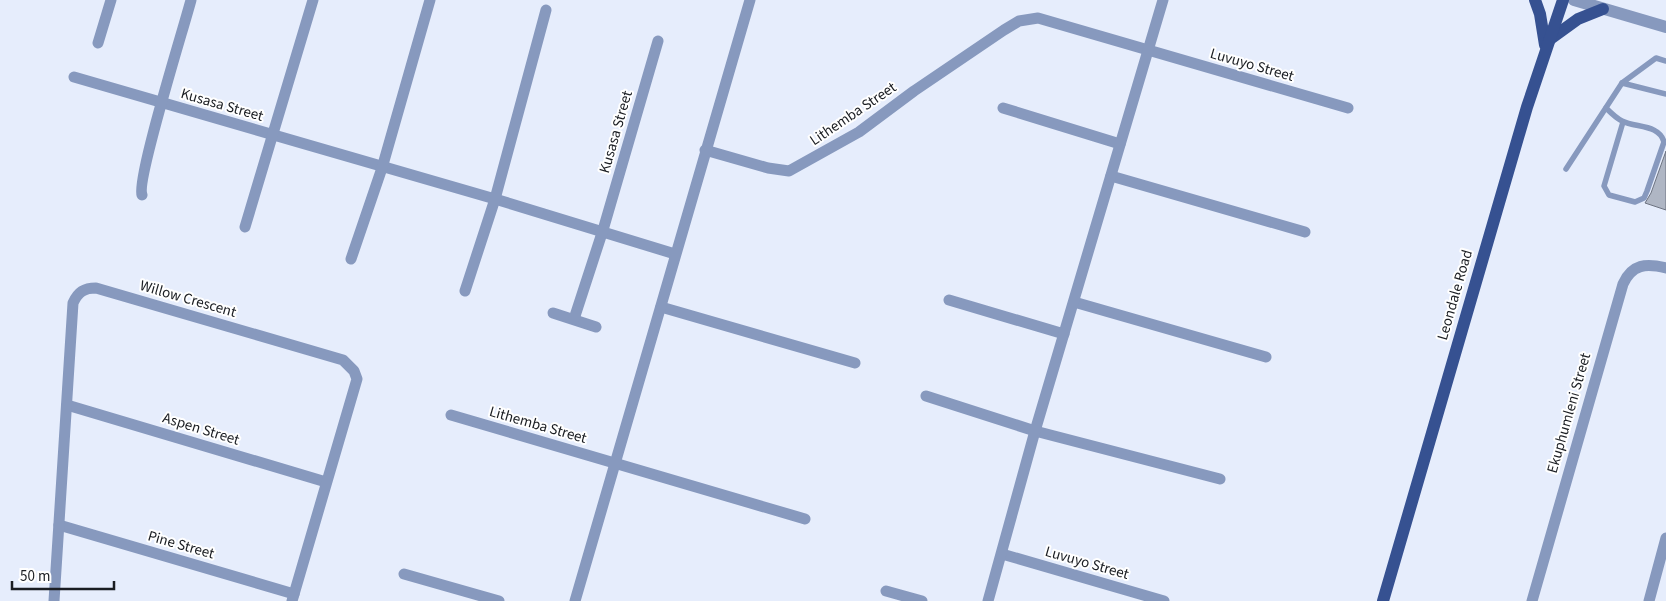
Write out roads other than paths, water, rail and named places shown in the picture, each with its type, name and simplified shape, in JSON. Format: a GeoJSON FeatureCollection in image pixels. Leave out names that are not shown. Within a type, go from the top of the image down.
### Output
{"type":"FeatureCollection","features":[{"type":"Feature","properties":{"kind":"main road"},"geometry":{"type":"LineString","coordinates":[[1535,0],[1547,44],[1573,22],[1605,7]]}},
{"type":"Feature","properties":{"kind":"main road","name":"Leondale Road"},"geometry":{"type":"LineString","coordinates":[[1383,601],[1547,44],[1564,0]]}},
{"type":"Feature","properties":{"kind":"street"},"geometry":{"type":"LineString","coordinates":[[98,43],[111,0]]}},
{"type":"Feature","properties":{"kind":"street","name":"Kusasa Street"},"geometry":{"type":"LineString","coordinates":[[162,103],[192,0]]}},
{"type":"Feature","properties":{"kind":"street","name":"Kusasa Street"},"geometry":{"type":"LineString","coordinates":[[273,136],[313,0]]}},
{"type":"Feature","properties":{"kind":"street"},"geometry":{"type":"LineString","coordinates":[[351,259],[382,168],[430,0]]}},
{"type":"Feature","properties":{"kind":"street"},"geometry":{"type":"LineString","coordinates":[[574,601],[616,464],[705,150],[750,0]]}},
{"type":"Feature","properties":{"kind":"street"},"geometry":{"type":"LineString","coordinates":[[988,601],[1036,430],[1163,0]]}},
{"type":"Feature","properties":{"kind":"street"},"geometry":{"type":"LineString","coordinates":[[1574,0],[1605,7],[1666,27]]}},
{"type":"Feature","properties":{"kind":"street"},"geometry":{"type":"LineString","coordinates":[[466,291],[495,198],[546,10]]}},
{"type":"Feature","properties":{"kind":"street","name":"Luvuyo Street"},"geometry":{"type":"LineString","coordinates":[[1004,30],[1019,21],[1038,18],[1348,108]]}},
{"type":"Feature","properties":{"kind":"street","name":"Lithemba Street"},"geometry":{"type":"LineString","coordinates":[[705,150],[768,168],[789,170],[859,132],[914,91],[1004,30]]}},
{"type":"Feature","properties":{"kind":"street","name":"Kusasa Street"},"geometry":{"type":"LineString","coordinates":[[603,230],[658,41]]}},
{"type":"Feature","properties":{"kind":"street","name":"Kusasa Street"},"geometry":{"type":"LineString","coordinates":[[74,78],[382,168],[495,198],[603,230],[675,254]]}},
{"type":"Feature","properties":{"kind":"street"},"geometry":{"type":"LineString","coordinates":[[142,195],[141,184],[162,103]]}},
{"type":"Feature","properties":{"kind":"street"},"geometry":{"type":"LineString","coordinates":[[1003,108],[1120,144]]}},
{"type":"Feature","properties":{"kind":"street"},"geometry":{"type":"LineString","coordinates":[[245,227],[273,136]]}},
{"type":"Feature","properties":{"kind":"street"},"geometry":{"type":"LineString","coordinates":[[1111,176],[1305,232]]}},
{"type":"Feature","properties":{"kind":"street"},"geometry":{"type":"LineString","coordinates":[[574,319],[603,230]]}},
{"type":"Feature","properties":{"kind":"street","name":"Ekuphumleni Street"},"geometry":{"type":"LineString","coordinates":[[1532,601],[1622,284],[1626,276],[1639,266],[1650,265],[1666,268]]}},
{"type":"Feature","properties":{"kind":"street","name":"Willow Crescent"},"geometry":{"type":"LineString","coordinates":[[54,601],[73,303],[76,295],[89,288],[96,288],[343,360],[354,371],[357,379],[293,598]]}},
{"type":"Feature","properties":{"kind":"street"},"geometry":{"type":"LineString","coordinates":[[949,300],[1064,334]]}},
{"type":"Feature","properties":{"kind":"street"},"geometry":{"type":"LineString","coordinates":[[1074,302],[1266,357]]}},
{"type":"Feature","properties":{"kind":"street"},"geometry":{"type":"LineString","coordinates":[[661,307],[855,363]]}},
{"type":"Feature","properties":{"kind":"street"},"geometry":{"type":"LineString","coordinates":[[553,312],[596,326]]}},
{"type":"Feature","properties":{"kind":"street"},"geometry":{"type":"LineString","coordinates":[[926,396],[1036,430],[1220,479]]}},
{"type":"Feature","properties":{"kind":"street","name":"Aspen Street"},"geometry":{"type":"LineString","coordinates":[[67,405],[326,482]]}},
{"type":"Feature","properties":{"kind":"street","name":"Lithemba Street"},"geometry":{"type":"LineString","coordinates":[[451,415],[805,520]]}},
{"type":"Feature","properties":{"kind":"street","name":"Pine Street"},"geometry":{"type":"LineString","coordinates":[[59,525],[293,598]]}},
{"type":"Feature","properties":{"kind":"street"},"geometry":{"type":"LineString","coordinates":[[1648,601],[1666,538]]}},
{"type":"Feature","properties":{"kind":"street","name":"Luvuyo Street"},"geometry":{"type":"LineString","coordinates":[[1002,554],[1164,601]]}},
{"type":"Feature","properties":{"kind":"street"},"geometry":{"type":"LineString","coordinates":[[404,574],[500,601]]}},
{"type":"Feature","properties":{"kind":"street"},"geometry":{"type":"LineString","coordinates":[[886,591],[922,601]]}},
{"type":"Feature","properties":{"kind":"lane"},"geometry":{"type":"LineString","coordinates":[[1566,169],[1622,83],[1656,58],[1666,61]]}},
{"type":"Feature","properties":{"kind":"lane"},"geometry":{"type":"LineString","coordinates":[[1622,83],[1666,94]]}},
{"type":"Feature","properties":{"kind":"lane"},"geometry":{"type":"LineString","coordinates":[[1606,108],[1623,122],[1657,131],[1662,135],[1664,142],[1644,198],[1635,202],[1609,195],[1604,186],[1623,122]]}}]}
